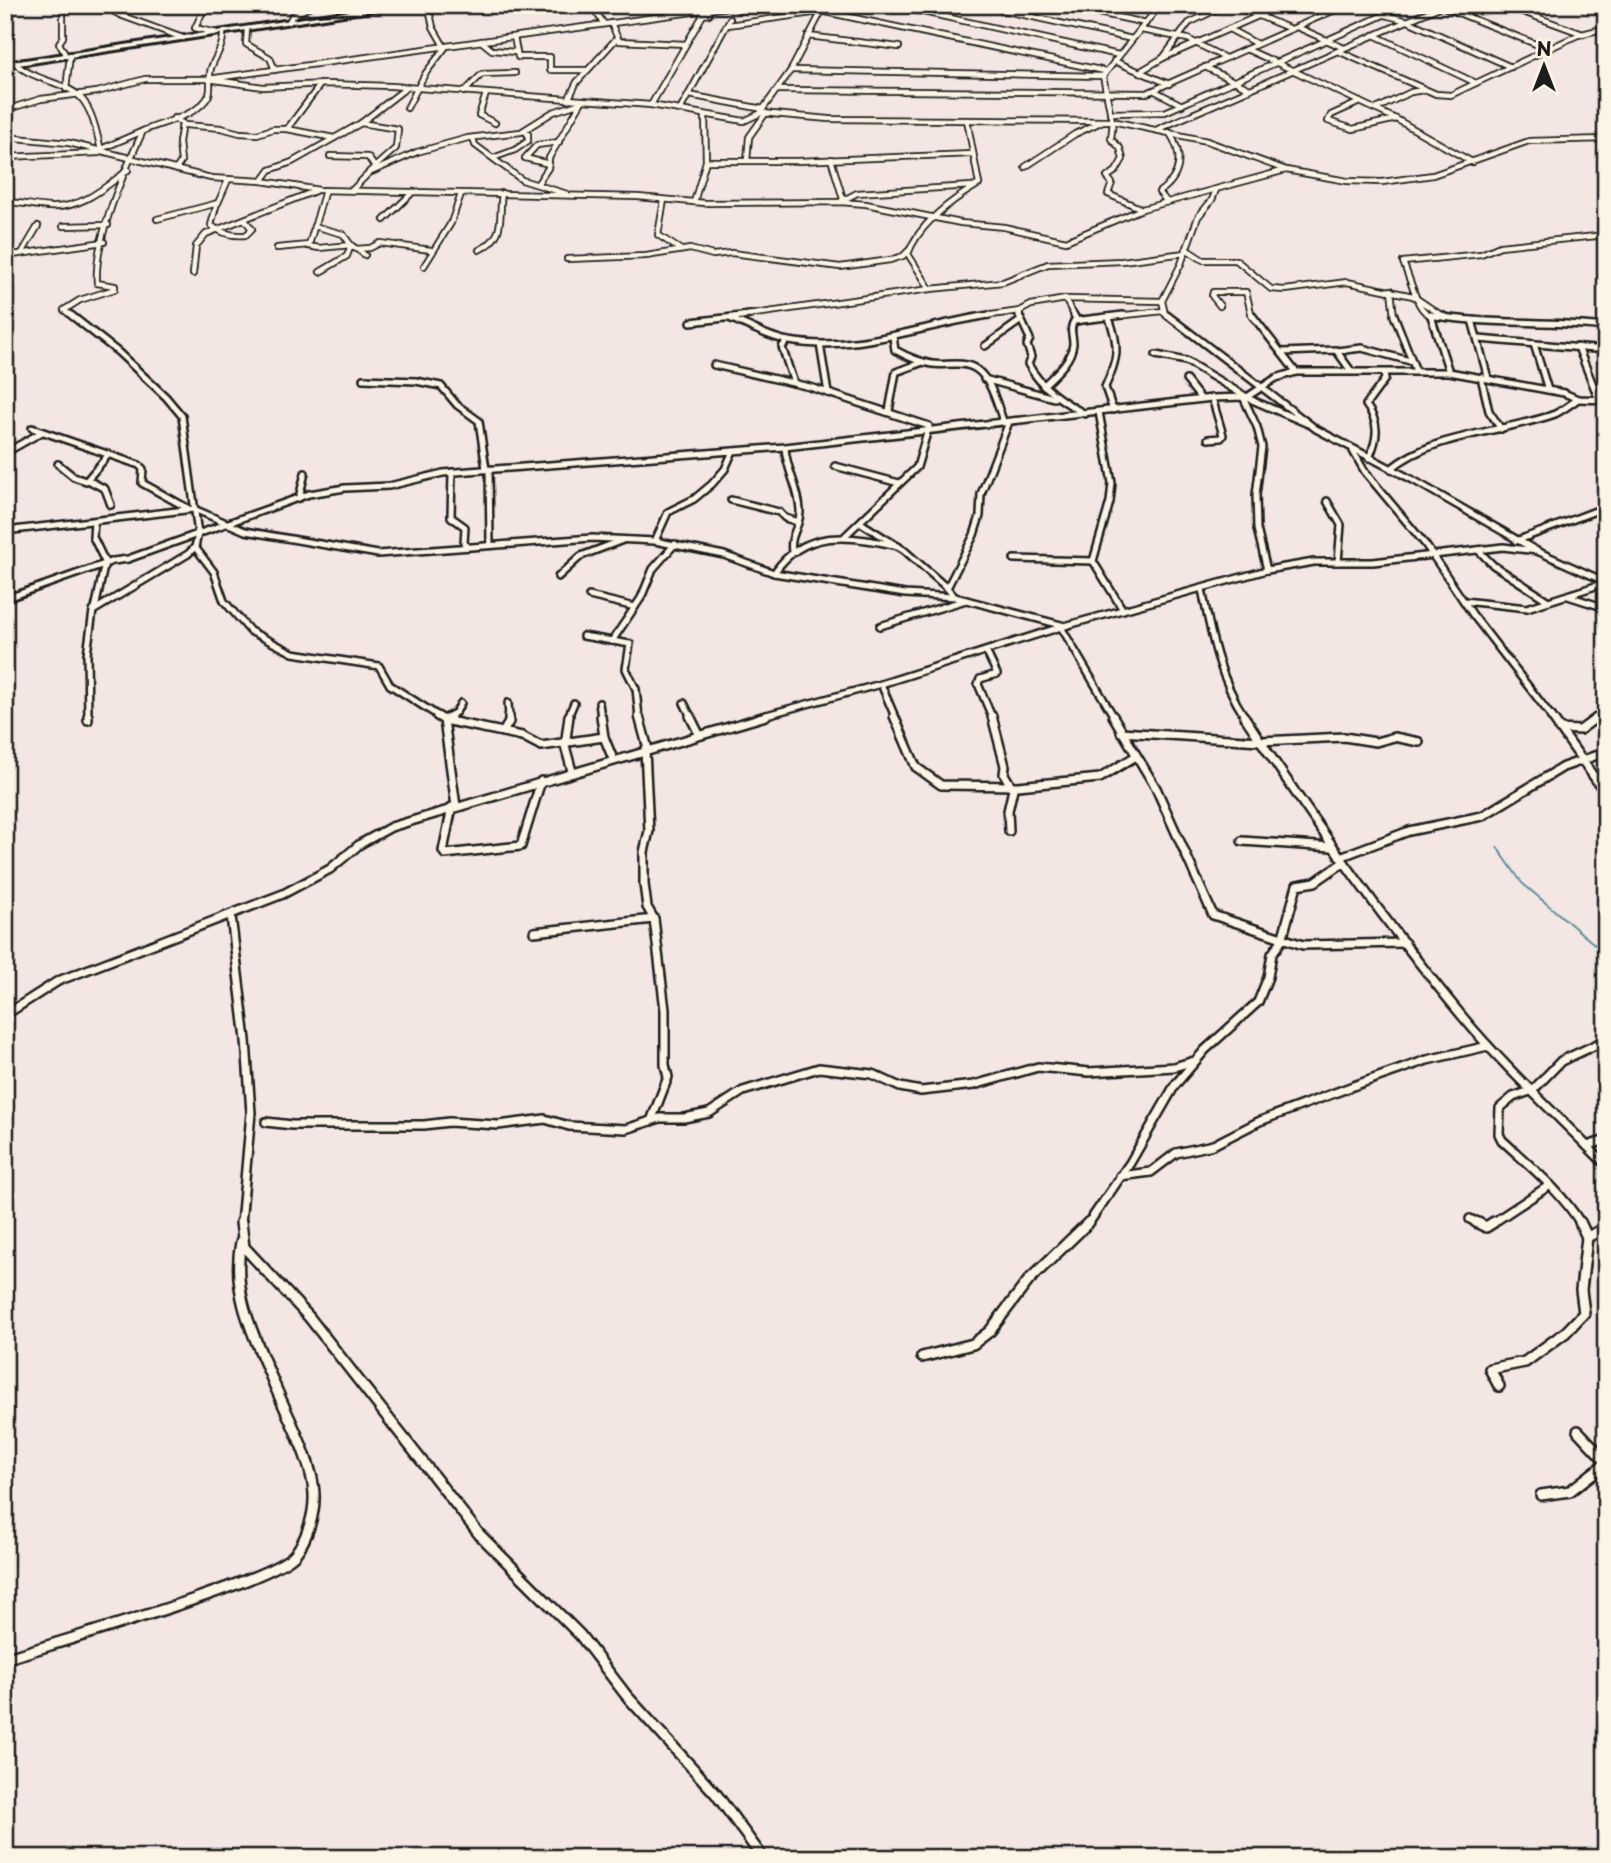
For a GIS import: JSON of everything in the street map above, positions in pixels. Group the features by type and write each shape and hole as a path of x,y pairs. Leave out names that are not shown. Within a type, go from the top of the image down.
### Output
{"main road":[{"path":"5,65 405,5"}],"street":[{"path":"102,5 120,15 183,38"},
{"path":"101,150 174,118 206,100 210,92 208,79 224,40 220,32 195,28 206,5"},
{"path":"289,22 292,16 313,5"},
{"path":"337,5 359,12"},
{"path":"428,5 433,27 444,47"},
{"path":"702,13 743,5"},
{"path":"7,109 41,99 129,85 145,79 208,79 611,23 772,5"},
{"path":"747,161 749,137 792,68 825,5"},
{"path":"891,5 1119,55"},
{"path":"978,5 1132,39"},
{"path":"1060,5 1146,23"},
{"path":"1145,5 1159,7"},
{"path":"1163,58 1189,23 1214,8 1226,5"},
{"path":"1232,5 1291,30"},
{"path":"1141,71 1163,58 1283,5"},
{"path":"1326,5 1336,10"},
{"path":"778,90 1140,94 1155,91 1346,5"},
{"path":"1110,113 1161,113 1406,5"},
{"path":"1504,5 1575,34 1606,28"},
{"path":"595,6 604,24"},
{"path":"1157,129 1443,6 1548,49"},
{"path":"1142,209 1108,193 1112,183 1107,177 1116,171 1123,159 1120,148 1111,139 1112,121 1104,74 1159,7"},
{"path":"63,12 63,37 59,43 68,55 66,89"},
{"path":"680,110 729,22 821,12 1104,74"},
{"path":"651,105 702,13"},
{"path":"1385,15 1408,21 1511,67"},
{"path":"611,23 616,39"},
{"path":"1363,24 1374,35 1476,83"},
{"path":"1297,27 1427,90 1448,95 1575,34"},
{"path":"247,29 248,46 270,58 275,70"},
{"path":"1229,29 1257,44"},
{"path":"1141,30 1178,37 1225,58"},
{"path":"808,36 899,47"},
{"path":"514,37 518,57 551,58 550,70 586,70"},
{"path":"616,39 686,44"},
{"path":"568,100 586,70 616,39"},
{"path":"481,41 485,47 498,54 516,52"},
{"path":"1533,45 1541,52"},
{"path":"407,108 444,47"},
{"path":"1246,49 1376,109 1472,162"},
{"path":"1114,61 1169,84"},
{"path":"15,63 20,70 35,78 78,94 84,101 101,150"},
{"path":"1205,67 1250,89"},
{"path":"792,68 1104,74"},
{"path":"464,92 482,74 515,72"},
{"path":"208,79 263,87 320,85 418,88 651,105 744,121 763,112"},
{"path":"1411,92 1414,84"},
{"path":"287,129 320,85"},
{"path":"262,181 267,171 292,162 361,123 407,88"},
{"path":"1376,109 1411,92 1427,90"},
{"path":"1155,91 1196,112"},
{"path":"486,94 479,115 495,123"},
{"path":"689,96 763,112 815,118 1112,121 1157,129 1218,145 1286,170 1339,181 1382,182 1433,175 1529,141 1606,139"},
{"path":"369,173 421,150 473,138 511,135 524,131 553,112 583,102"},
{"path":"538,183 558,142 583,102"},
{"path":"1360,102 1331,115 1328,121 1337,127 1350,129 1396,119"},
{"path":"694,202 706,161 705,115"},
{"path":"174,118 182,124 240,133 257,134 273,129 287,129 334,138"},
{"path":"967,120 979,184"},
{"path":"1025,167 1075,134 1103,120"},
{"path":"352,190 374,166 396,148 398,129 361,123"},
{"path":"176,169 181,162 179,142 182,124"},
{"path":"95,609 179,560 195,547 198,534 192,509 182,416 166,397 118,352 76,317 65,312 69,305 116,289 115,286 95,281 108,225 143,131"},
{"path":"493,158 515,150 528,141 528,134 524,131"},
{"path":"1167,202 1159,192 1168,187 1180,167 1180,150 1168,132"},
{"path":"5,136 57,141 228,180 262,181 322,190 644,197 694,202 841,201 961,223 1004,227 1066,241 1142,209 1286,170"},
{"path":"473,138 475,145 522,180 538,183 574,197"},
{"path":"549,164 524,158 537,145 558,142"},
{"path":"5,157 110,152"},
{"path":"706,161 972,154"},
{"path":"330,156 368,157 374,166"},
{"path":"831,159 841,201"},
{"path":"5,202 27,202 50,207 87,201 128,170"},
{"path":"228,180 217,203 211,225 233,235 246,235 252,229 245,220"},
{"path":"841,201 852,194 868,192 952,189 979,184"},
{"path":"567,259 646,256 697,250 713,255 732,253 840,267 890,260 903,256 914,239 937,217 979,184"},
{"path":"193,274 197,244 206,234 295,197 322,190"},
{"path":"308,246 322,190"},
{"path":"1216,190 1212,200 1198,217 1186,251 1161,301 1163,311 1308,424"},
{"path":"384,220 413,192"},
{"path":"479,250 493,244 499,237 498,205 502,193"},
{"path":"424,266 431,250 456,216 461,194"},
{"path":"664,200 658,235 681,250"},
{"path":"157,219 217,203"},
{"path":"63,226 108,225"},
{"path":"22,253 38,226"},
{"path":"314,226 342,234 365,255"},
{"path":"1606,235 1500,246 1481,254 1403,262 1422,310 1431,316 1522,324 1589,324 1606,327"},
{"path":"5,256 104,242"},
{"path":"278,248 370,248 380,243 431,250"},
{"path":"320,272 346,256 354,247"},
{"path":"908,251 930,289"},
{"path":"691,322 826,306 930,289 1003,282 1044,264 1122,261 1186,251 1203,260 1236,260 1275,289 1347,282 1391,290 1417,299 1444,317"},
{"path":"1391,290 1391,305 1416,371"},
{"path":"1220,306 1212,295 1213,292 1246,292 1253,320 1296,372"},
{"path":"729,318 787,341 820,344 893,337 945,322 1020,311 1026,307 1065,299 1161,301"},
{"path":"1065,299 1077,321"},
{"path":"1020,311 1020,321 1030,339 1027,345 1031,355 1029,367 1055,398"},
{"path":"1043,386 1071,355 1075,341 1071,326 1077,321 1163,311"},
{"path":"1431,316 1440,351 1449,372"},
{"path":"1109,318 1118,340 1115,366 1105,387 1113,410"},
{"path":"1472,320 1479,339 1489,411 1502,429"},
{"path":"985,346 1020,321"},
{"path":"893,337 895,350 923,362 972,367 983,379 1007,423 981,494 980,516 974,535 947,588"},
{"path":"1479,339 1606,349"},
{"path":"787,341 782,347 794,383"},
{"path":"820,344 828,393"},
{"path":"1534,344 1549,390"},
{"path":"5,599 299,498 345,488 388,486 452,472 785,447 1245,396 1276,377 1296,372 1449,372 1549,390 1578,399 1602,400 1578,347"},
{"path":"1282,352 1362,348 1410,361"},
{"path":"1337,351 1351,371"},
{"path":"1156,355 1186,361 1245,396 1308,424 1537,551 1606,582"},
{"path":"889,411 896,372 923,362"},
{"path":"714,365 794,383 889,411 929,426 917,467 844,537"},
{"path":"1369,458 1378,431 1376,415 1366,405 1385,379 1384,373"},
{"path":"363,379 416,380 441,386 457,405 479,421 487,469 490,544"},
{"path":"983,379 1055,398 1085,414"},
{"path":"1186,380 1201,399"},
{"path":"1245,396 1259,431 1262,447 1256,495 1257,530 1267,570"},
{"path":"1208,439 1223,437 1212,398"},
{"path":"1391,469 1400,461 1448,441 1557,413 1578,399"},
{"path":"1098,412 1113,480 1109,510 1098,536 1093,561 1123,610"},
{"path":"32,428 141,466 142,483 192,509 245,531 377,554 592,538 655,541 724,555 774,573 905,594 955,597 1063,627 1121,732 1156,788 1210,912 1216,918 1303,945 1405,943"},
{"path":"5,453 42,432"},
{"path":"785,447 787,470 798,490 801,514 790,540 792,552"},
{"path":"1353,450 1371,481 1433,554 1464,601 1524,678 1606,794"},
{"path":"655,541 668,512 694,499 712,484 725,469 733,451"},
{"path":"88,480 109,454"},
{"path":"58,464 74,477 88,480 105,489 111,505"},
{"path":"835,466 899,484"},
{"path":"452,472 451,517 465,527 464,543 467,547"},
{"path":"299,498 305,473"},
{"path":"731,500 779,512 785,518 797,522"},
{"path":"1328,501 1340,516 1343,526 1338,562"},
{"path":"1503,547 1606,507"},
{"path":"5,531 192,509"},
{"path":"88,720 87,654 104,565 104,559 93,537 94,520"},
{"path":"861,523 898,546 955,597"},
{"path":"774,573 782,558 818,540 844,537 898,546"},
{"path":"558,577 581,556 626,539"},
{"path":"612,641 635,607 653,569 675,544"},
{"path":"195,547 214,572 224,601 250,631 293,653 379,666 390,685 443,720 522,736 541,746 604,737"},
{"path":"5,1015 58,981 283,894 330,869 360,844 391,827 454,806 881,684 1063,627 1267,570 1314,562 1373,562 1503,547 1537,551"},
{"path":"1478,550 1493,567 1547,600"},
{"path":"1014,559 1093,561"},
{"path":"1464,601 1522,608 1606,582"},
{"path":"1202,589 1214,652 1231,696 1332,847 1488,1046 1606,1165"},
{"path":"589,596 635,607"},
{"path":"1567,596 1606,608"},
{"path":"880,626 968,600"},
{"path":"583,636 626,643 631,647 626,669 636,689 647,749 649,831 643,852 644,884 647,907 654,919 665,1010 665,1065 668,1077 651,1121"},
{"path":"986,651 997,674 980,679 978,684 991,713 1005,766 1004,774 1013,790 1007,811 1009,831"},
{"path":"881,684 920,772 941,785 1010,786 1100,778 1108,775 1122,761 1136,756"},
{"path":"443,720 456,712 461,703"},
{"path":"503,732 509,722 508,703"},
{"path":"572,771 567,761 565,743 573,703"},
{"path":"598,703 604,737 613,759"},
{"path":"684,703 699,734"},
{"path":"1559,729 1580,730 1606,710"},
{"path":"443,720 454,806 443,851 445,854 521,846 541,781"},
{"path":"1121,732 1260,741 1344,737 1376,742 1394,737 1419,743"},
{"path":"922,1357 973,1344 990,1331 1029,1280 1086,1226 1142,1143 1171,1091 1194,1061 1258,1002 1268,977 1272,954 1282,940 1297,885 1315,882 1342,860 1409,831 1482,816 1538,781 1606,752"},
{"path":"1242,841 1332,847"},
{"path":"5,1659 252,1579 294,1556 311,1522 314,1493 305,1459 242,1307 237,1263 242,1238 251,1115 248,1062 231,916"},
{"path":"534,932 654,919"},
{"path":"1499,1386 1490,1369 1511,1367 1525,1362 1566,1332 1584,1313 1581,1279 1587,1237 1572,1209 1499,1135 1500,1108 1513,1097 1533,1090 1561,1061 1606,1040"},
{"path":"1119,1176 1152,1172 1177,1153 1213,1145 1260,1121 1353,1086 1427,1060 1488,1046"},
{"path":"266,1122 292,1125 424,1125 449,1122 498,1125 545,1119 569,1126 610,1126 626,1129 666,1117 684,1118 709,1113 743,1091 819,1068 872,1074 900,1087 921,1091 974,1084 1038,1067 1089,1072 1174,1067 1194,1061"},
{"path":"1587,1146 1606,1140"},
{"path":"1470,1219 1486,1227 1550,1185"},
{"path":"1587,1237 1606,1228"},
{"path":"242,1238 249,1253 309,1317 479,1534 580,1635 626,1695 716,1794 763,1858"},
{"path":"1541,1495 1570,1491 1606,1462 1578,1431"}],"waterway":[{"path":"1497,847 1522,883 1606,954"}]}
